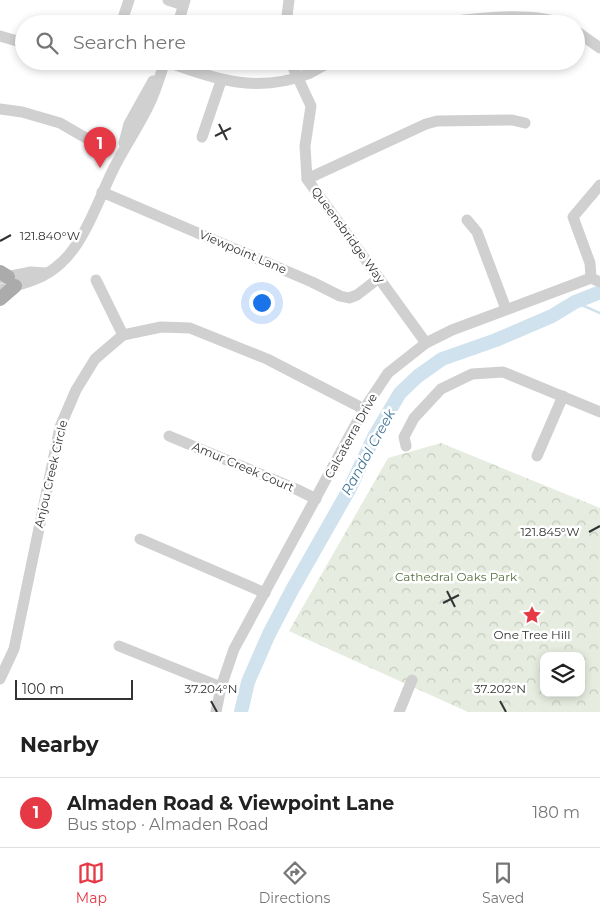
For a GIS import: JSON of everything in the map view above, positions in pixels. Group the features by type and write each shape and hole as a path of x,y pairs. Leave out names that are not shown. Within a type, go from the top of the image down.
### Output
{"main road":[{"path":"0,299 6,278"}],"street":[{"path":"124,15 128,0"},
{"path":"168,0 184,3"},
{"path":"287,15 289,0"},
{"path":"0,36 15,40"},
{"path":"585,37 600,48"},
{"path":"0,290 6,278 31,272 46,273 70,254 79,240 120,156 150,103 162,70"},
{"path":"190,70 221,81 265,84 308,74 315,70"},
{"name":"Queensbridge Way","path":"294,70 311,106 305,146 307,179 426,343"},
{"path":"202,137 221,81"},
{"path":"0,109 22,112 60,123 98,145"},
{"path":"307,179 426,124 437,121 512,120 525,123"},
{"path":"596,280 573,217 600,185"},
{"name":"Viewpoint Lane","path":"102,192 312,282 340,296 349,298 357,295 379,278"},
{"path":"468,220 477,232 506,310"},
{"path":"96,280 124,335"},
{"name":"Calcaterra Drive","path":"216,712 221,688 234,649 364,409 388,373 426,343 452,330 596,280"},
{"name":"Anjou Creek Circle","path":"0,679 14,649 60,427 76,390 95,359 124,335 161,327 190,328 267,359 364,409"},
{"path":"406,446 404,437 414,418 441,389 472,374 503,372 600,412"},
{"path":"537,456 563,396"},
{"name":"Amur Creek Court","path":"169,436 296,489 316,500"},
{"path":"140,539 265,593"},
{"path":"119,646 221,688"},
{"path":"400,712 412,680"}],"green space":[{"name":"Cathedral Oaks Park","path":"441,443 600,508 600,712 468,712 289,631 388,458"}],"waterway":[{"name":"Randol Creek","path":"241,712 248,682 269,634 350,488 375,435 400,393 418,376 442,359 496,340 552,316 575,302 598,293"},
{"path":"575,302 600,313"}],"place":[{"name":"Almaden Road & Viewpoint Lane","path":"100,168"},
{"name":"One Tree Hill","path":"532,615"}]}
